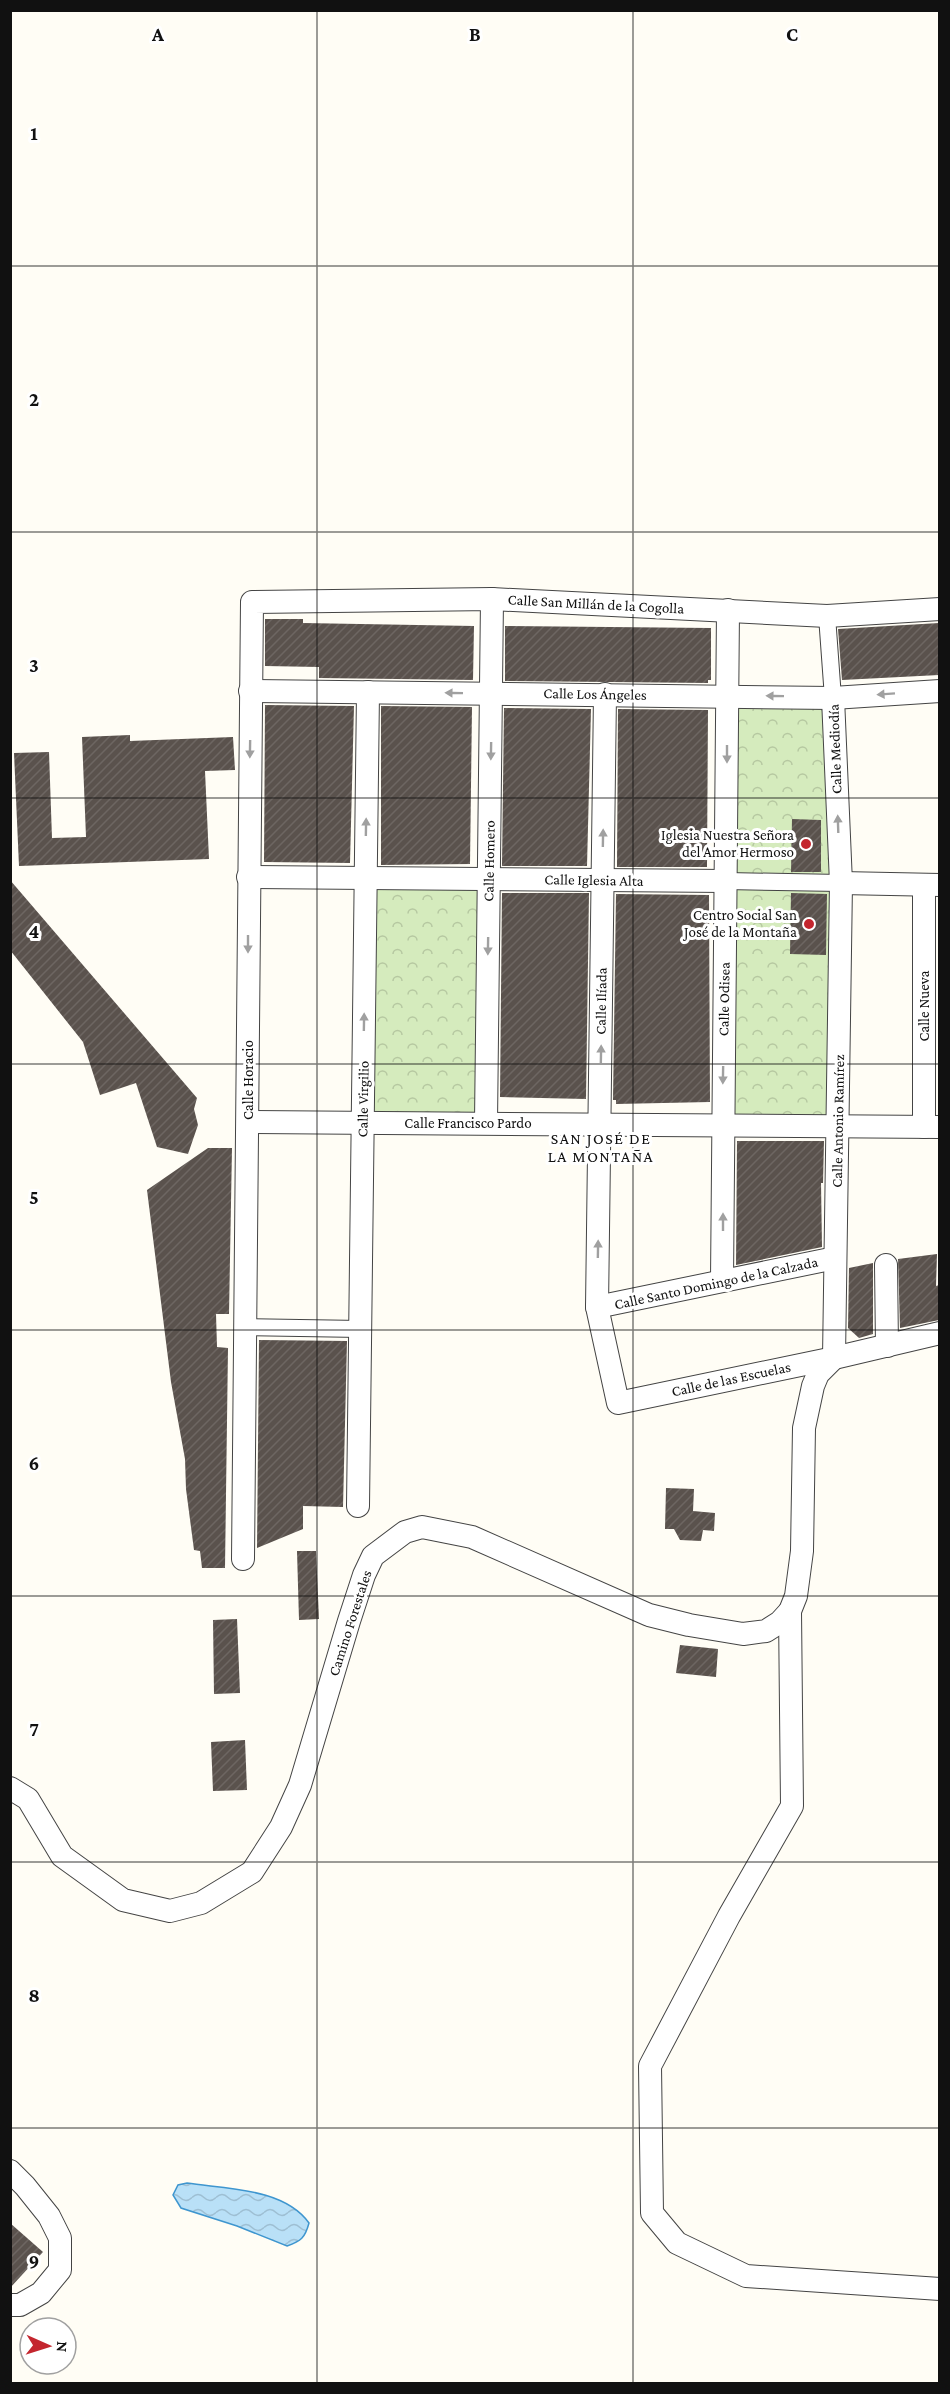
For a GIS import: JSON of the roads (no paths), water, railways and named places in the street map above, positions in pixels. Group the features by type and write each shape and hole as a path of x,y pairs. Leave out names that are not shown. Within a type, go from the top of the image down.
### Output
{"street":[{"name":"Calle San Millán de la Cogolla","path":"252,602 492,599 828,616 939,609"},
{"name":"Calle Homero","path":"486,1123 492,599"},
{"name":"Calle Horacio","path":"243,1559 252,602"},
{"name":"Calle Odisea","path":"722,1280 728,610"},
{"name":"Calle Mediodía","path":"828,616 841,883"},
{"name":"Calle Los Ángeles","path":"250,691 833,698 939,691"},
{"name":"Calle Virgilio","path":"358,1506 368,692"},
{"name":"Calle Ilíada","path":"597,1307 605,694"},
{"name":"Calle Iglesia Alta","path":"248,877 932,885"},
{"name":"Calle Antonio Ramírez","path":"834,1359 841,883"},
{"name":"Calle Nueva","path":"932,885 932,1127"},
{"name":"Calle Francisco Pardo","path":"248,1122 932,1127"},
{"name":"Calle Santo Domingo de la Calzada","path":"597,1307 836,1258"},
{"path":"886,1265 887,1346"},
{"name":"Calle de las Escuelas","path":"597,1307 618,1402 834,1359 939,1333"},
{"path":"245,1327 361,1329"},
{"path":"834,1359 818,1374 808,1399 802,1449 800,1576 790,1611 792,1806 729,1916 650,2066 652,2213 677,2243 746,2276 939,2289"},
{"name":"Camino Forestales","path":"10,1788 28,1800 62,1856 123,1900 170,1911 201,1903 252,1872 282,1827 300,1785 349,1621 373,1556 405,1532 422,1527 471,1537 649,1615 689,1625 743,1634 754,1633 766,1630 780,1622 790,1611"},
{"path":"10,2171 49,2216 60,2238 60,2270 40,2294 20,2305 10,2305"}],"water":[{"path":"187,2183 253,2192 285,2203 298,2211 309,2223 304,2236 287,2246 237,2226 181,2208 173,2195 178,2185"}],"place":[{"name":"Iglesia Nuestra Señora del Amor Hermoso","path":"806,844"},
{"name":"Centro Social San José de la Montaña","path":"809,924"}],"district":[{"name":"SAN JOSÉ DE LA MONTAÑA","path":"601,1147"}]}
